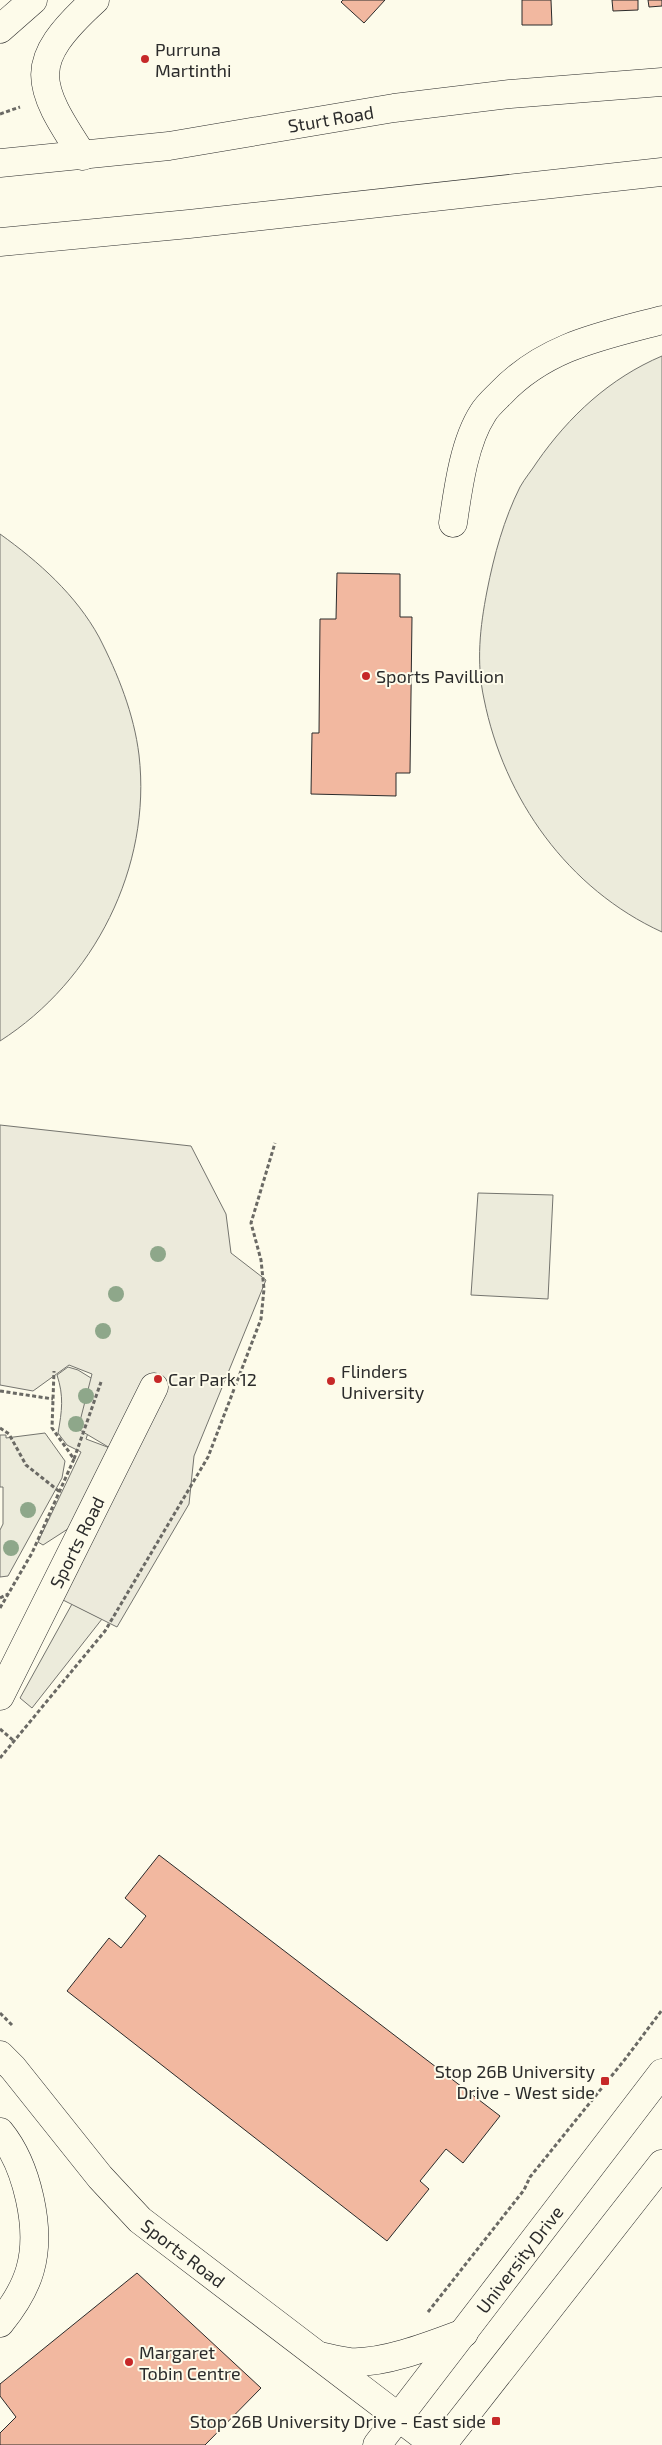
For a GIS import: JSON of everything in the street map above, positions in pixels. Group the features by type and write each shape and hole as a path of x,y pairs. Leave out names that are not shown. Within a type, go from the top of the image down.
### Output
{"main road":[{"path":"0,29 33,0"},
{"path":"83,156 54,108 46,88 45,73 47,58 54,43 66,28 95,0"},
{"name":"Sturt Road","path":"0,163 169,146 404,107 510,94 662,82"},
{"path":"0,242 189,224 662,172"},
{"path":"453,523 464,460 483,412 512,382 543,359 580,342 662,320"},
{"name":"Sports Road","path":"0,1696 154,1388"},
{"name":"Sports Road","path":"0,2056 13,2068 100,2177 140,2220 435,2445"},
{"name":"University Drive","path":"377,2445 662,2073"},
{"path":"0,2132 27,2184 35,2232 34,2250 26,2283 14,2306 0,2323"},
{"path":"442,2445 662,2164"},
{"path":"318,2356 351,2362 385,2357 420,2350 464,2333"}],"path":[{"path":"0,114 18,107"},
{"path":"0,1758 105,1631 208,1457 261,1319 264,1289 261,1260 251,1223 275,1143"},
{"path":"54,1371 52,1428 74,1459"},
{"path":"0,1608 32,1553 60,1492 74,1459 101,1382"},
{"path":"0,1392 53,1400"},
{"path":"0,1428 9,1434 26,1466 60,1492"},
{"path":"0,1598 8,1594"},
{"path":"0,1729 14,1741"},
{"path":"427,2314 524,2190 530,2177 626,2058 662,2010"},
{"path":"0,2014 13,2026"}],"shaded area":[{"path":"662,356 662,932 628,914 597,892 570,866 545,837 524,805 507,772 494,736 484,699 480,672 480,645 487,591 500,537 514,499 522,484 549,445 592,400 625,375"},
{"path":"0,534 56,580 79,607 99,637 119,680 133,724 139,755 141,797 136,838 126,879 110,918 89,954 63,987 33,1016 0,1041"},
{"name":"Car Park 12","path":"0,1125 191,1146 226,1214 231,1253 266,1280 194,1456 189,1504 117,1627 59,1598 110,1448 78,1429 92,1374 69,1365 33,1391 0,1385"},
{"path":"478,1193 553,1195 548,1299 471,1295"},
{"path":"68,1367 78,1370 104,1386 86,1439 110,1448 74,1525 43,1545 38,1542 81,1452 67,1445 58,1433 62,1404 57,1375"},
{"path":"45,1433 65,1461 62,1478 8,1576 0,1577 0,1530 3,1524 3,1487 0,1487 0,1435 6,1435 6,1438"},
{"path":"72,1604 102,1619 32,1708 20,1698"}],"building":[{"path":"343,0 385,0 364,23 341,2"},
{"path":"522,0 551,0 552,25 522,25"},
{"path":"612,0 638,0 638,10 613,11"},
{"path":"648,0 662,0 662,6 649,7"},
{"name":"Sports Pavillion","path":"337,573 400,574 400,617 412,617 410,773 396,773 396,796 311,794 312,733 319,733 320,619 336,619"},
{"path":"159,1855 500,2116 463,2163 446,2149 420,2181 429,2189 387,2241 67,1991 109,1938 121,1948 146,1916 125,1898"},
{"name":"Margaret Tobin Centre","path":"137,2273 261,2388 205,2445 0,2445 0,2433 16,2417 0,2396 0,2384"}],"place":[{"name":"Purruna Martinthi","path":"145,59"},
{"name":"Sports Pavillion","path":"366,676"},
{"name":"Car Park 12","path":"158,1379"},
{"name":"Flinders University","path":"331,1381"},
{"name":"Stop 26B University Drive - West side","path":"605,2081"},
{"name":"Margaret Tobin Centre","path":"129,2362"},
{"name":"Stop 26B University Drive - East side","path":"496,2421"}]}
